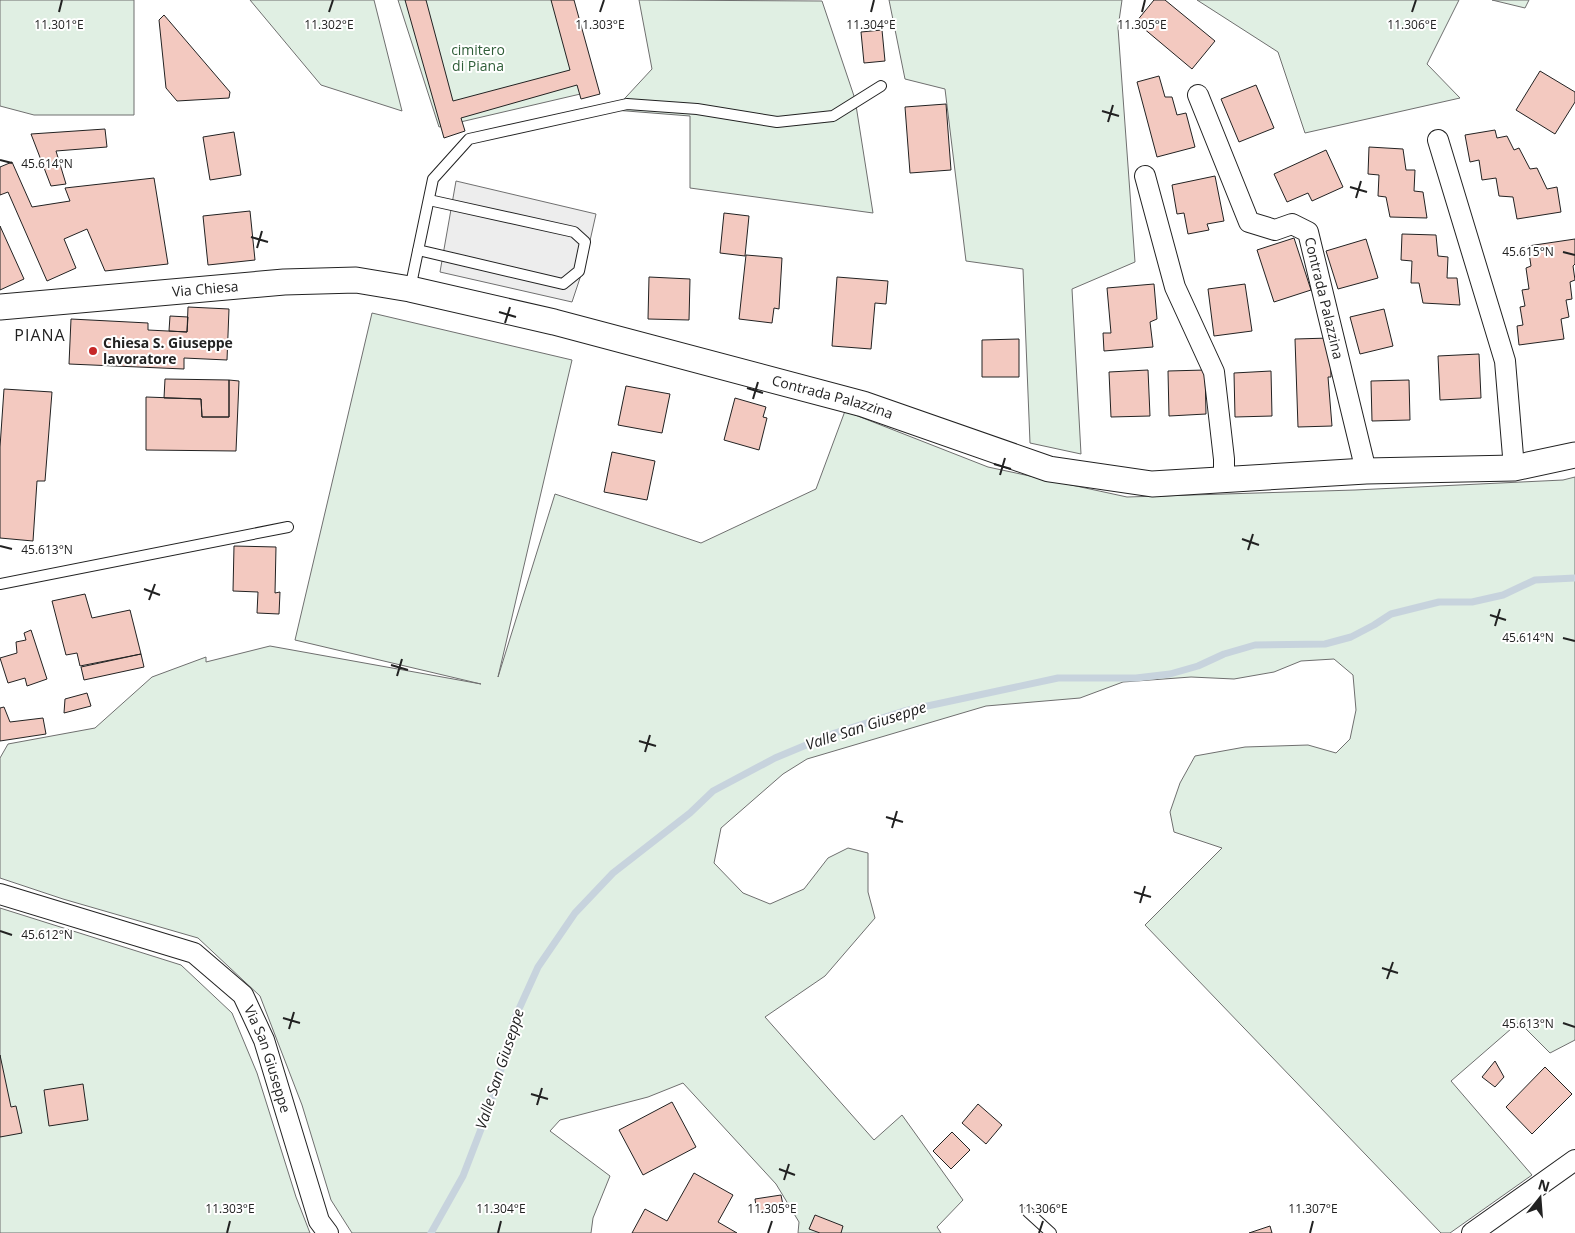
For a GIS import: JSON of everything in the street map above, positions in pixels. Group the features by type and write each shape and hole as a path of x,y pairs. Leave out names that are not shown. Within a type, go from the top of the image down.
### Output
{"street":[{"name":"Contrada Palazzina","path":"1198,95 1249,222 1275,230 1292,224 1308,232 1366,471"},
{"path":"1438,140 1505,362 1514,468"},
{"path":"1145,176 1176,287 1214,372 1224,459 1224,480"},
{"name":"Via Chiesa","path":"0,307 284,282 356,280 410,289"},
{"name":"Contrada Palazzina","path":"410,289 554,322 863,404 1049,469 1152,484 1366,471 1514,468 1575,455"},
{"name":"Via San Giuseppe","path":"0,894 194,953 243,995 264,1040 319,1221 328,1233"},
{"path":"1472,1233 1575,1160"}],"lane":[{"path":"410,289 433,179 469,139 628,104 697,109 777,122 834,116 881,86"},
{"path":"418,250 563,284 579,271 585,242 574,232 429,200"},
{"path":"0,584 288,527"},
{"path":"1028,1212 1050,1233"}],"green space":[{"path":"0,0 134,0 134,115 34,115 0,106"},
{"path":"250,0 374,0 402,111 321,85"},
{"name":"cimitero di Piana","path":"398,0 566,0 589,92 439,127"},
{"path":"639,0 822,1 855,99 873,213 690,188 690,116 614,110 652,69"},
{"path":"889,0 1122,0 1118,28 1135,262 1072,289 1081,454 1030,443 1023,269 966,261 945,89 905,79"},
{"path":"1197,0 1459,0 1427,64 1460,98 1305,133 1278,52"},
{"path":"1492,0 1529,0 1525,8"},
{"path":"372,313 572,360 498,677 555,494 701,543 816,489 845,411 988,467 1127,497 1355,490 1563,480 1575,477 1575,1040 1550,1053 1519,1022 1451,1081 1532,1175 1450,1233 1441,1233 1145,925 1222,848 1174,832 1170,812 1180,783 1195,756 1245,747 1308,745 1336,753 1350,739 1356,710 1353,675 1334,659 1301,661 1274,672 1234,679 1191,677 1123,682 1080,698 986,706 807,759 783,774 721,828 714,863 743,893 770,904 804,889 828,858 848,848 868,853 868,892 875,918 825,976 765,1017 874,1140 902,1115 963,1200 937,1227 941,1233 798,1233 799,1222 776,1184 683,1083 648,1097 560,1120 550,1131 610,1176 593,1218 591,1233 352,1233 331,1200 302,1105 260,996 198,938 63,899 0,878 0,758 8,744 95,728 152,677 206,657 206,662 270,646 481,684 295,640"},
{"path":"0,908 181,965 232,1013 257,1073 296,1197 310,1233 0,1233"}],"shaded area":[{"path":"456,181 596,214 585,263 572,302 440,272"}],"building":[{"path":"405,0 426,0 453,101 570,70 551,0 574,0 600,94 581,99 577,85 461,118 465,131 444,138"},
{"path":"1154,0 1165,0 1215,41 1192,69 1136,22"},
{"path":"164,15 230,92 229,98 177,101 166,88 159,20"},
{"path":"882,30 885,61 864,63 861,32"},
{"path":"1540,71 1575,92 1575,102 1555,134 1516,110"},
{"path":"1159,76 1165,97 1172,97 1177,115 1186,113 1195,147 1157,157 1137,82"},
{"path":"1256,85 1274,128 1239,142 1221,99"},
{"path":"946,104 951,170 910,173 905,107"},
{"path":"105,129 107,147 56,151 66,184 51,186 31,134"},
{"path":"1495,130 1497,138 1507,136 1514,150 1519,148 1530,169 1537,168 1547,189 1557,187 1561,212 1517,219 1513,197 1499,196 1496,178 1482,180 1479,160 1470,162 1465,135"},
{"path":"234,132 241,175 210,180 203,137"},
{"path":"1369,147 1403,149 1406,170 1415,170 1414,191 1423,192 1427,218 1390,217 1386,197 1378,196 1379,175 1368,174"},
{"path":"1326,150 1343,187 1312,201 1308,193 1287,202 1274,174"},
{"path":"12,162 32,207 70,201 65,188 154,178 168,264 105,271 87,229 64,239 76,268 47,281 8,192 0,195 0,167"},
{"path":"1215,176 1224,221 1207,224 1209,230 1188,234 1184,213 1177,214 1172,185"},
{"path":"250,211 255,260 208,265 203,216"},
{"path":"724,213 749,216 745,256 720,253"},
{"path":"0,226 24,279 0,290"},
{"path":"1402,234 1436,235 1438,256 1448,257 1447,278 1457,278 1460,305 1423,303 1419,283 1411,283 1412,261 1401,260"},
{"path":"1294,238 1311,290 1274,302 1257,250"},
{"path":"1366,239 1378,278 1338,289 1326,251"},
{"path":"1575,239 1575,264 1573,266 1575,280 1570,282 1572,299 1566,300 1569,317 1561,319 1564,339 1519,345 1517,326 1523,325 1520,307 1525,306 1522,290 1529,289 1526,268 1531,266 1528,246"},
{"path":"746,255 782,258 779,309 774,308 772,323 739,319"},
{"path":"649,277 690,279 689,320 648,319"},
{"path":"837,277 888,281 886,304 875,303 871,349 832,346"},
{"path":"1154,284 1157,319 1150,322 1153,347 1104,351 1103,333 1111,333 1107,288"},
{"path":"1245,284 1252,331 1214,336 1208,289"},
{"path":"188,307 229,309 227,360 184,358 184,369 69,364 71,319 148,323 148,330 187,332"},
{"path":"1384,309 1393,346 1360,354 1350,317"},
{"path":"170,316 188,317 187,332 169,331"},
{"path":"1330,338 1331,377 1328,377 1332,426 1298,427 1295,339"},
{"path":"1019,339 1019,377 982,377 982,340"},
{"path":"1479,354 1481,398 1440,400 1438,356"},
{"path":"1148,370 1150,416 1111,417 1109,372"},
{"path":"1205,370 1206,414 1169,416 1168,371"},
{"path":"1271,371 1272,416 1235,417 1234,373"},
{"path":"165,379 229,380 229,417 202,417 201,399 164,398"},
{"path":"229,380 239,381 236,451 146,450 146,397 201,399 202,417 229,417"},
{"path":"1409,380 1410,420 1372,421 1371,381"},
{"path":"626,386 670,394 662,433 618,425"},
{"path":"4,389 52,392 45,481 37,481 33,541 0,538 0,447"},
{"path":"735,398 766,407 763,417 767,418 759,450 724,440"},
{"path":"612,452 655,461 647,500 604,492"},
{"path":"234,546 276,547 275,593 280,592 279,614 257,613 258,592 233,591"},
{"path":"85,594 92,618 130,610 141,654 80,666 77,653 66,655 52,601"},
{"path":"31,630 47,679 27,686 25,678 8,683 0,658 17,653 16,642 26,640 24,633"},
{"path":"141,654 144,667 84,680 81,667"},
{"path":"87,693 91,706 64,713 65,699"},
{"path":"4,707 10,722 43,718 46,734 0,741 0,708"},
{"path":"0,1055 11,1107 16,1106 22,1133 0,1137"},
{"path":"1495,1061 1504,1077 1495,1087 1482,1077"},
{"path":"1545,1067 1572,1094 1532,1134 1506,1107"},
{"path":"83,1084 88,1120 49,1126 44,1090"},
{"path":"672,1102 696,1147 643,1175 619,1130"},
{"path":"978,1104 1002,1125 986,1144 962,1123"},
{"path":"952,1132 970,1150 951,1169 933,1151"},
{"path":"694,1173 733,1195 718,1222 737,1233 632,1233 645,1209 667,1221"},
{"path":"781,1195 784,1210 757,1213 755,1199"},
{"path":"815,1215 843,1226 841,1233 820,1233 809,1229"},
{"path":"1270,1226 1272,1233 1249,1233"}],"waterway":[{"name":"Valle San Giuseppe","path":"431,1233 463,1176 488,1111 514,1020 538,967 575,913 613,873 690,813 713,791 775,758 835,733 904,711 1058,678 1136,678 1170,674 1255,645 1325,644 1351,637 1391,614 1439,602 1472,602 1503,595 1535,580 1575,578"}],"place":[{"name":"Chiesa S. Giuseppe lavoratore","path":"93,351"}],"district":[{"name":"PIANA","path":"40,335"}]}
